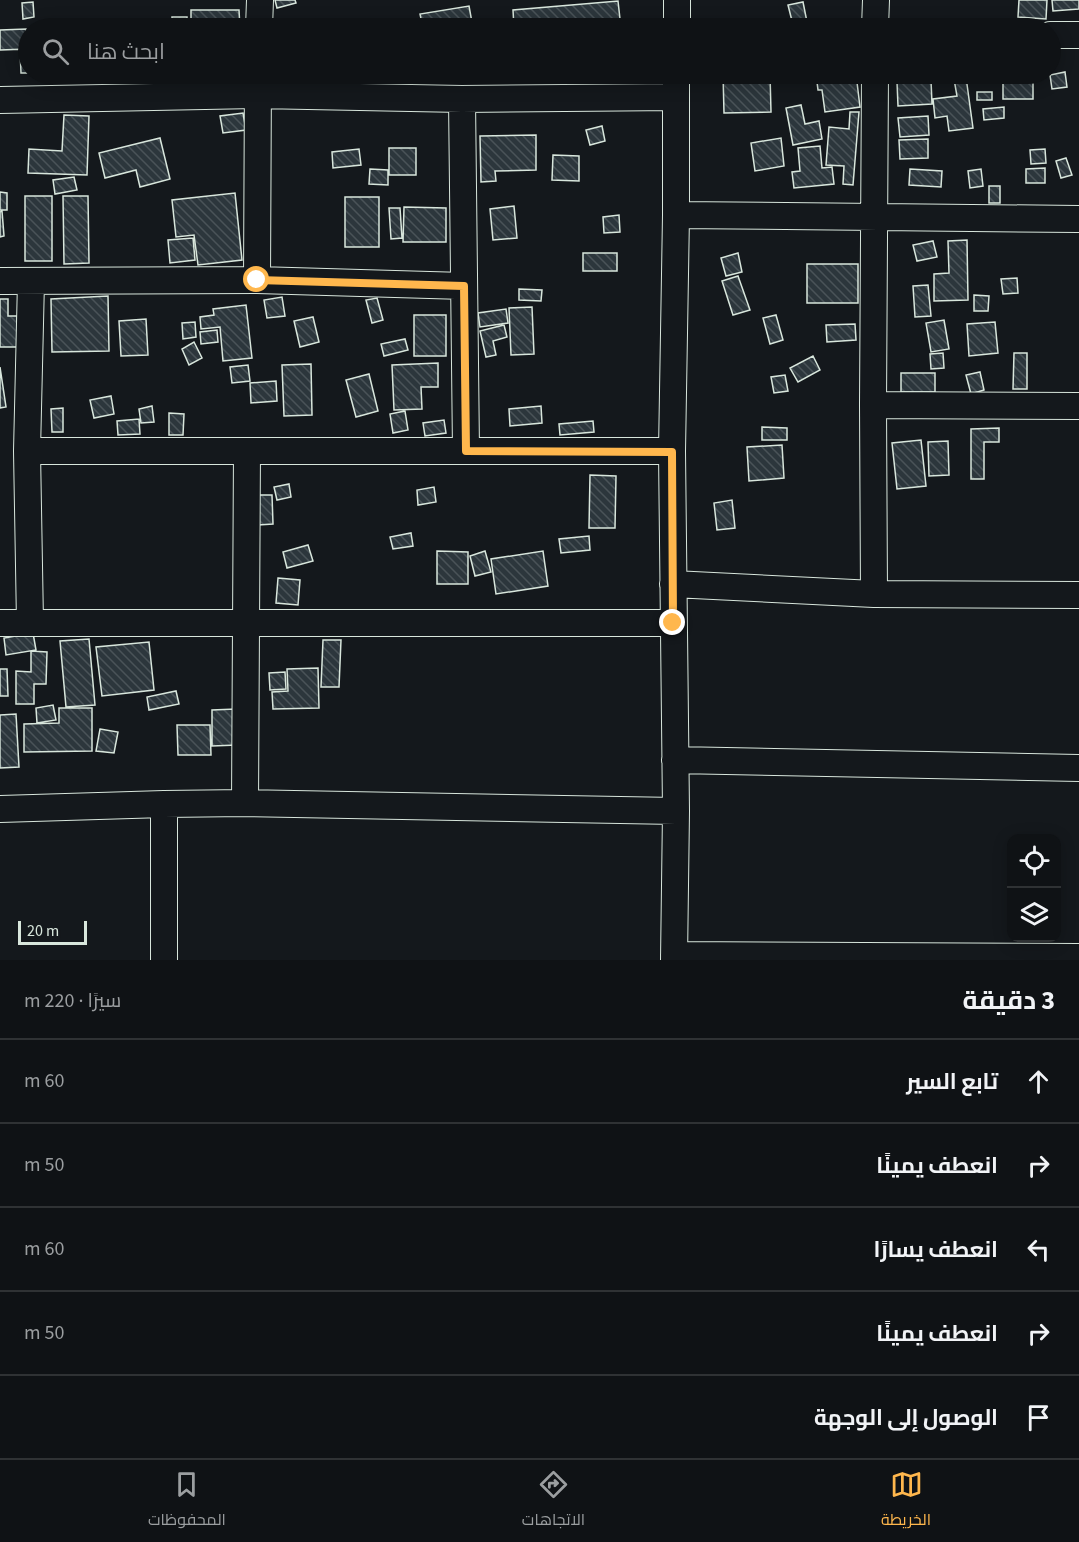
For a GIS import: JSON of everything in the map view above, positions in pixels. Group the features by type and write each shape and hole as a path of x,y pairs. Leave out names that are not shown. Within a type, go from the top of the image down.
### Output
{"street":[{"path":"259,18 260,0"},
{"path":"676,18 677,0"},
{"path":"875,18 876,0"},
{"path":"1061,35 1079,35"},
{"path":"257,84 257,280"},
{"path":"0,100 257,84 462,99 676,85 672,452 676,811 674,958 1079,957"},
{"path":"874,594 875,84"},
{"path":"462,99 466,451"},
{"path":"676,215 1079,219"},
{"path":"0,281 257,280 464,286"},
{"path":"30,623 27,451 31,281"},
{"path":"873,405 1079,406"},
{"path":"27,451 672,452"},
{"path":"245,803 247,451"},
{"path":"673,584 874,594 1079,595"},
{"path":"0,623 673,623"},
{"path":"675,760 1079,768"},
{"path":"0,809 245,803 676,811"},
{"path":"164,804 164,960"}],"building":[{"path":"275,0 295,0 296,3 277,8"},
{"path":"1019,0 1047,0 1046,18 1018,17"},
{"path":"1052,0 1079,0 1079,9 1053,11"},
{"path":"618,1 620,18 513,18 513,10"},
{"path":"33,2 34,17 23,18 22,3"},
{"path":"803,2 806,18 791,18 788,5"},
{"path":"469,6 471,18 421,18 420,14"},
{"path":"191,10 239,10 239,18 191,18"},
{"path":"18,29 18,49 0,50 0,30"},
{"path":"1065,72 1067,87 1052,89 1051,84 1061,84 1061,73"},
{"path":"723,84 770,84 771,112 724,113"},
{"path":"817,84 857,84 860,107 825,112 822,90 818,90"},
{"path":"897,84 931,84 932,104 898,106"},
{"path":"955,84 967,84 973,128 949,131 947,116 935,118 933,99 957,96"},
{"path":"1003,84 1033,84 1033,99 1003,99"},
{"path":"977,92 992,92 992,100 977,100"},
{"path":"801,105 805,124 819,121 822,139 793,145 786,108"},
{"path":"1004,107 1004,118 984,120 983,109"},
{"path":"850,112 859,112 853,185 843,184 844,166 826,165 829,127 849,129"},
{"path":"243,113 246,130 223,133 220,116"},
{"path":"64,115 89,116 87,175 28,173 29,149 62,151"},
{"path":"928,116 929,135 900,137 898,118"},
{"path":"602,126 605,141 590,145 586,130"},
{"path":"536,135 536,170 495,171 496,181 481,182 480,136"},
{"path":"160,138 170,179 140,187 136,170 105,178 99,153"},
{"path":"781,138 784,166 755,171 751,143"},
{"path":"928,139 928,158 900,159 899,140"},
{"path":"820,146 822,168 832,167 834,184 794,188 792,172 800,171 798,148"},
{"path":"389,148 416,148 416,175 389,175"},
{"path":"359,149 361,165 333,168 332,152"},
{"path":"1045,149 1046,163 1031,164 1030,150"},
{"path":"553,155 579,156 579,181 552,180"},
{"path":"1066,158 1072,175 1061,178 1056,161"},
{"path":"1045,168 1045,183 1026,183 1026,169"},
{"path":"370,169 388,170 388,185 369,184"},
{"path":"910,169 942,171 941,187 909,185"},
{"path":"981,169 983,186 970,188 968,171"},
{"path":"74,177 77,190 55,194 53,180"},
{"path":"989,186 1000,186 1000,203 989,203"},
{"path":"0,192 7,193 7,210 0,210"},
{"path":"235,193 242,260 198,265 194,235 176,237 172,200"},
{"path":"25,196 52,196 52,261 25,261"},
{"path":"63,196 88,196 89,263 64,264"},
{"path":"345,197 379,197 379,247 345,247"},
{"path":"514,206 517,238 493,240 490,209"},
{"path":"404,207 446,208 446,242 403,242"},
{"path":"389,208 400,208 402,238 391,239"},
{"path":"2,211 4,236 0,237 0,212"},
{"path":"619,215 620,232 604,233 603,217"},
{"path":"193,238 195,260 170,263 168,240"},
{"path":"967,240 968,300 934,301 934,274 949,273 948,241"},
{"path":"933,241 937,257 917,261 913,245"},
{"path":"583,253 617,253 617,271 583,271"},
{"path":"738,253 742,272 726,276 721,258"},
{"path":"807,264 858,264 858,303 807,303"},
{"path":"738,276 750,310 733,315 722,281"},
{"path":"1017,278 1018,293 1003,294 1001,279"},
{"path":"928,285 931,316 915,317 913,286"},
{"path":"519,289 542,290 541,301 519,300"},
{"path":"974,295 989,296 988,311 974,311"},
{"path":"108,296 109,351 52,352 51,299"},
{"path":"282,297 285,316 267,318 264,300"},
{"path":"377,298 383,320 372,323 366,300"},
{"path":"0,299 8,299 8,316 17,316 17,347 0,347"},
{"path":"246,305 252,358 223,361 220,327 201,329 200,317 214,315 213,309"},
{"path":"532,307 534,354 511,355 509,308"},
{"path":"506,309 508,323 480,327 478,313"},
{"path":"414,315 446,315 446,356 414,356"},
{"path":"776,315 783,340 770,344 763,318"},
{"path":"313,317 319,342 300,347 294,321"},
{"path":"146,319 148,355 121,356 119,321"},
{"path":"944,320 949,349 931,352 926,323"},
{"path":"195,322 196,337 183,339 182,323"},
{"path":"995,322 998,353 969,356 967,324"},
{"path":"855,324 856,340 827,342 826,325"},
{"path":"504,325 507,337 493,341 496,355 486,357 480,331"},
{"path":"217,330 218,342 201,344 200,332"},
{"path":"405,339 408,350 384,356 381,344"},
{"path":"194,342 202,358 189,365 182,349"},
{"path":"943,353 944,368 931,369 930,354"},
{"path":"1014,353 1027,353 1027,389 1013,389"},
{"path":"813,356 820,370 798,382 790,368"},
{"path":"438,363 438,387 421,387 422,409 394,410 392,365"},
{"path":"311,364 312,415 284,416 282,365"},
{"path":"248,365 250,381 232,383 230,367"},
{"path":"0,367 6,407 0,408"},
{"path":"980,372 984,390 971,394 966,375"},
{"path":"901,373 935,373 935,392 901,392"},
{"path":"369,374 378,411 356,417 346,380"},
{"path":"785,375 788,391 774,393 771,377"},
{"path":"276,381 277,401 251,403 250,383"},
{"path":"111,396 114,414 94,418 90,400"},
{"path":"152,406 154,422 141,423 139,409"},
{"path":"541,406 542,423 510,426 509,409"},
{"path":"63,408 63,432 52,432 51,409"},
{"path":"405,411 408,430 393,433 390,414"},
{"path":"169,413 184,414 183,435 169,435"},
{"path":"139,419 140,434 118,435 117,421"},
{"path":"444,420 446,433 425,436 423,423"},
{"path":"593,421 594,432 560,435 559,424"},
{"path":"762,427 787,428 787,440 762,440"},
{"path":"999,428 999,442 984,442 984,479 971,479 971,429"},
{"path":"921,440 926,486 897,489 892,443"},
{"path":"948,441 949,475 929,476 928,442"},
{"path":"782,445 784,478 749,481 747,447"},
{"path":"590,475 616,476 615,528 589,528"},
{"path":"289,484 291,497 277,500 274,487"},
{"path":"434,487 436,502 418,505 417,490"},
{"path":"257,495 272,495 273,524 258,525"},
{"path":"732,500 735,528 717,530 714,503"},
{"path":"411,533 413,546 393,549 390,537"},
{"path":"589,536 590,550 561,553 559,539"},
{"path":"308,545 313,561 287,568 283,552"},
{"path":"437,551 468,552 468,584 437,584"},
{"path":"485,551 491,572 475,576 470,556"},
{"path":"543,551 548,586 496,594 491,559"},
{"path":"278,578 300,580 298,605 276,603"},
{"path":"33,633 36,650 6,655 4,638"},
{"path":"89,639 95,705 66,707 60,641"},
{"path":"323,640 341,640 339,687 321,687"},
{"path":"149,642 154,690 102,696 96,647"},
{"path":"31,651 47,652 46,684 34,684 34,704 16,704 16,671 31,672"},
{"path":"318,668 319,708 273,709 272,692 288,691 287,669"},
{"path":"0,669 7,669 8,696 0,696"},
{"path":"285,672 286,689 270,690 269,673"},
{"path":"176,691 179,704 149,710 147,697"},
{"path":"53,705 56,720 37,723 36,708"},
{"path":"59,708 92,708 92,751 24,752 24,724 59,723"},
{"path":"236,709 237,745 212,746 212,710"},
{"path":"16,714 19,767 0,768 0,715"},
{"path":"177,725 210,725 211,755 178,755"},
{"path":"100,729 118,732 114,753 96,751"}],"route":[{"path":"257,280 464,286 466,451 672,452 673,623"}]}
